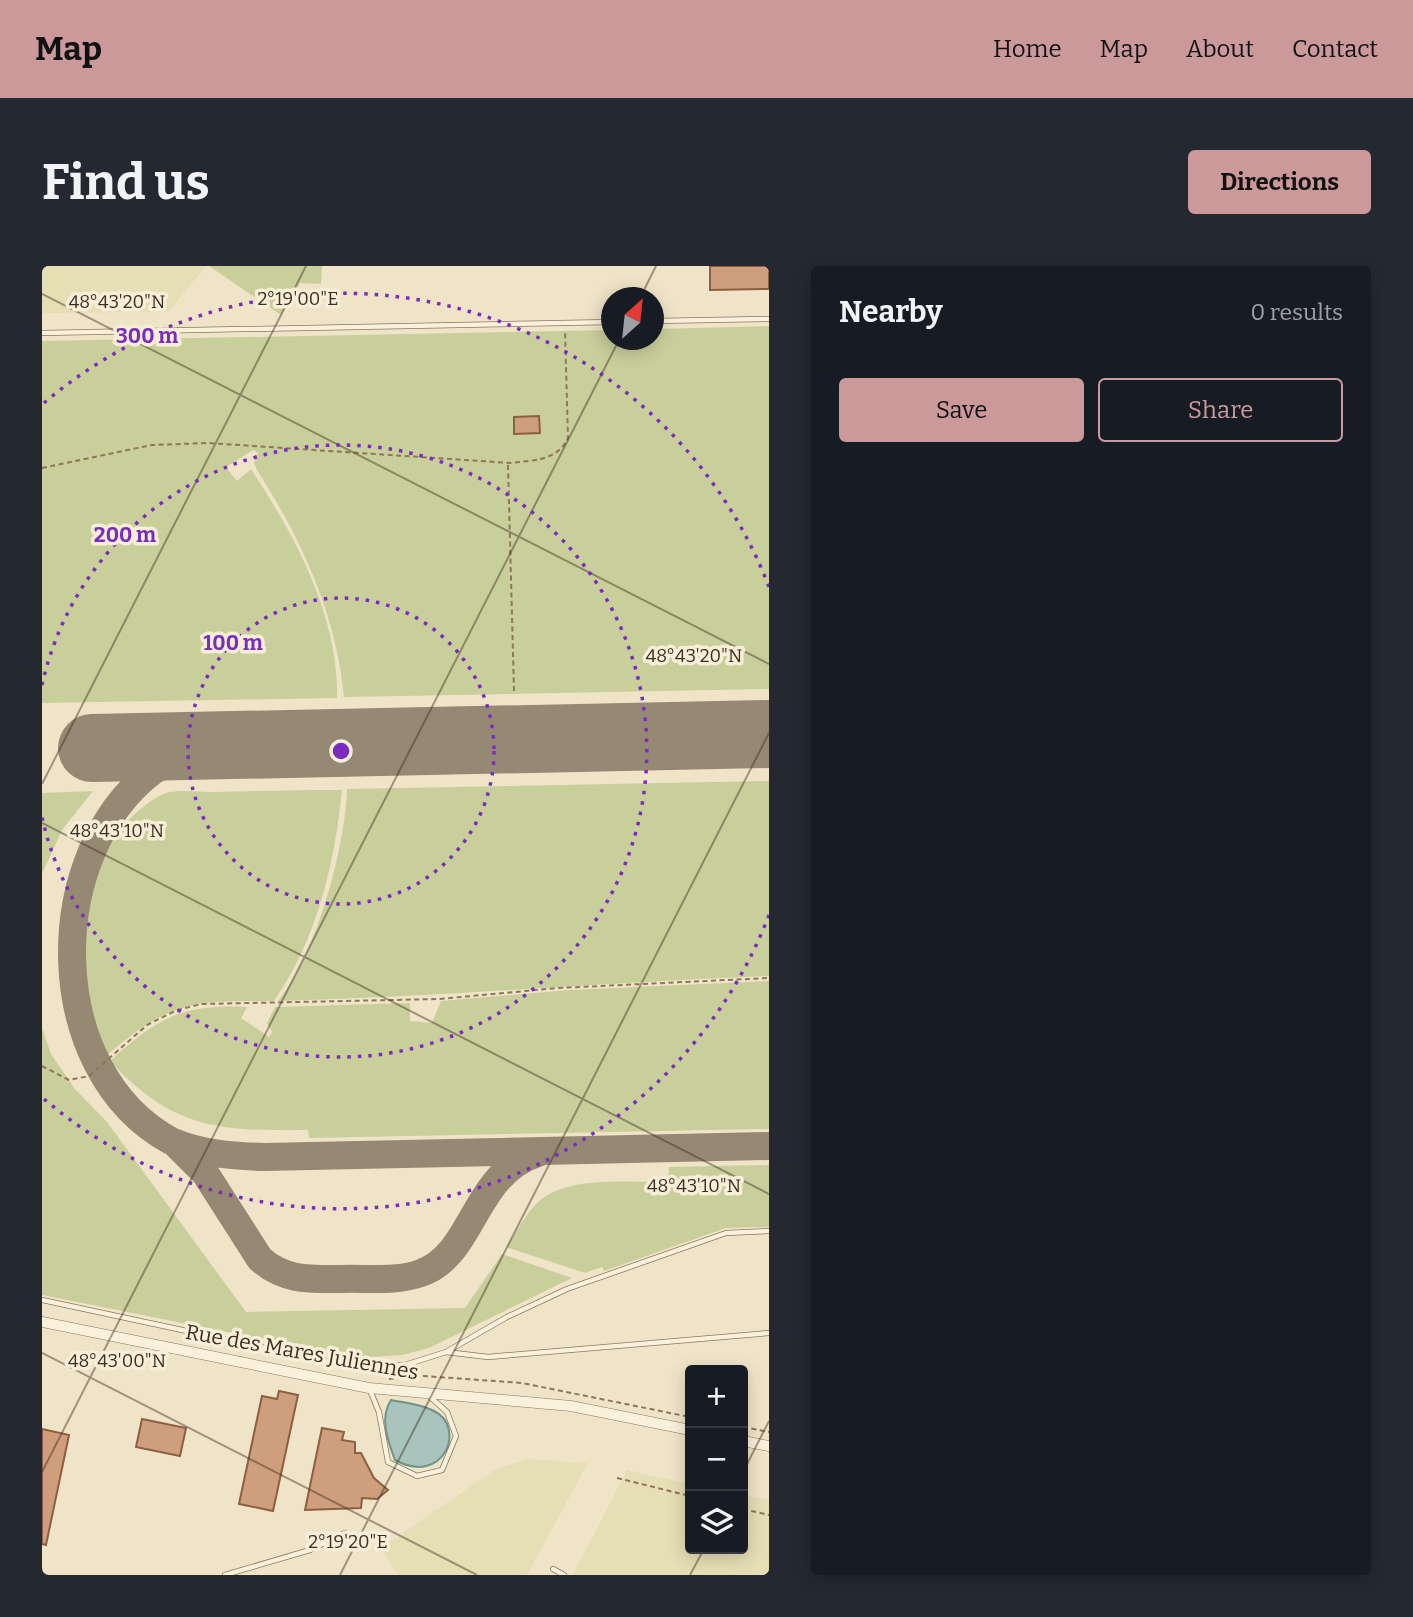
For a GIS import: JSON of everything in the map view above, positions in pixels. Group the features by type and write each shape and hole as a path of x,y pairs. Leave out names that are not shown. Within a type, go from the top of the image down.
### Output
{"street":[{"name":"Rue des Mares Juliennes","path":"42,1322 369,1388 428,1395 509,1398 685,1429"},
{"path":"748,1442 769,1446"}],"lane":[{"path":"664,321 769,319"},
{"path":"42,333 601,322"},
{"path":"42,1300 359,1367 405,1365 446,1352 507,1317 567,1289 726,1233 769,1231"},
{"path":"446,1352 488,1357 769,1333"},
{"path":"488,1357 494,1364"},
{"path":"369,1388 379,1412 388,1462 417,1476 442,1470 456,1436 447,1412 428,1395"},
{"path":"225,1575 310,1550 345,1532"},
{"path":"553,1569 564,1575"}],"path":[{"path":"42,468 152,445 208,443 508,463 547,458 558,452 568,438 565,323"},
{"path":"508,463 514,691"},
{"path":"42,1066 69,1080 89,1076 147,1025 177,1010 202,1004 439,999 558,988 769,978"},
{"path":"387,1390 389,1378 424,1376 522,1384 685,1416"},
{"path":"748,1428 769,1432"},
{"path":"617,1478 685,1495"},
{"path":"748,1510 769,1515"}],"shaded area":[{"path":"42,266 206,266 168,312 42,313"},
{"path":"529,1459 588,1463 527,1575 398,1575 381,1548 496,1469"},
{"path":"627,1470 685,1483 685,1554 748,1554 748,1496 769,1500 769,1575 573,1575"}],"green space":[{"path":"209,266 322,266 321,284 300,283 281,315"},
{"path":"769,326 769,689 344,697 340,666 325,607 302,551 257,470 254,463 258,453 253,450 226,467 237,481 251,469 298,549 322,607 331,637 337,698 42,703 42,341 601,330 601,350 664,350 664,329"},
{"path":"769,781 769,976 278,1001 305,957 326,900 341,841 347,789"},
{"path":"342,790 322,900 302,952 274,1001 222,1002 184,1008 148,1024 106,1056 89,1029 78,999 73,967 74,935 80,904 91,873 106,845 127,821 145,805 172,792"},
{"path":"93,791 62,830 42,874 42,793"},
{"path":"769,981 769,1129 309,1138 308,1130 249,1129 200,1122 155,1101 110,1061 157,1024 187,1011 205,1008 247,1007 241,1018 269,1037 272,1032 267,1023 275,1007 410,1003 410,1021 432,1023 441,1001 569,990"},
{"path":"42,1028 51,1054 75,1089 107,1122 246,1312 465,1308 502,1254 572,1278 429,1348 402,1355 358,1358 42,1295"},
{"path":"769,1165 769,1227 726,1228 604,1271 602,1267 585,1273 506,1247 537,1203 565,1188 600,1182 668,1182 669,1167"}],"water":[{"path":"391,1400 424,1407 444,1419 449,1429 449,1441 438,1461 426,1466 412,1466 395,1460 385,1422"}],"building":[{"path":"710,266 769,266 769,289 710,290"},
{"path":"539,416 540,433 514,434 514,417"},
{"path":"279,1391 298,1395 273,1511 239,1504 262,1396 277,1399"},
{"path":"142,1419 186,1428 180,1456 136,1447"},
{"path":"322,1428 344,1432 342,1440 355,1442 355,1453 361,1453 374,1478 388,1490 377,1499 362,1498 361,1508 305,1510"},
{"path":"42,1429 69,1435 46,1545 42,1544"}],"taxiway":[{"path":"251,745 201,752 154,770 117,807 91,853 76,905 72,960 79,1015 98,1065 129,1108 171,1141 205,1152 264,1157 769,1146"},
{"path":"176,1144 205,1173 260,1259 288,1275 319,1279 402,1278 421,1273 439,1263 453,1249 499,1178 516,1163 538,1153"}],"runway":[{"path":"92,748 769,734"}]}
